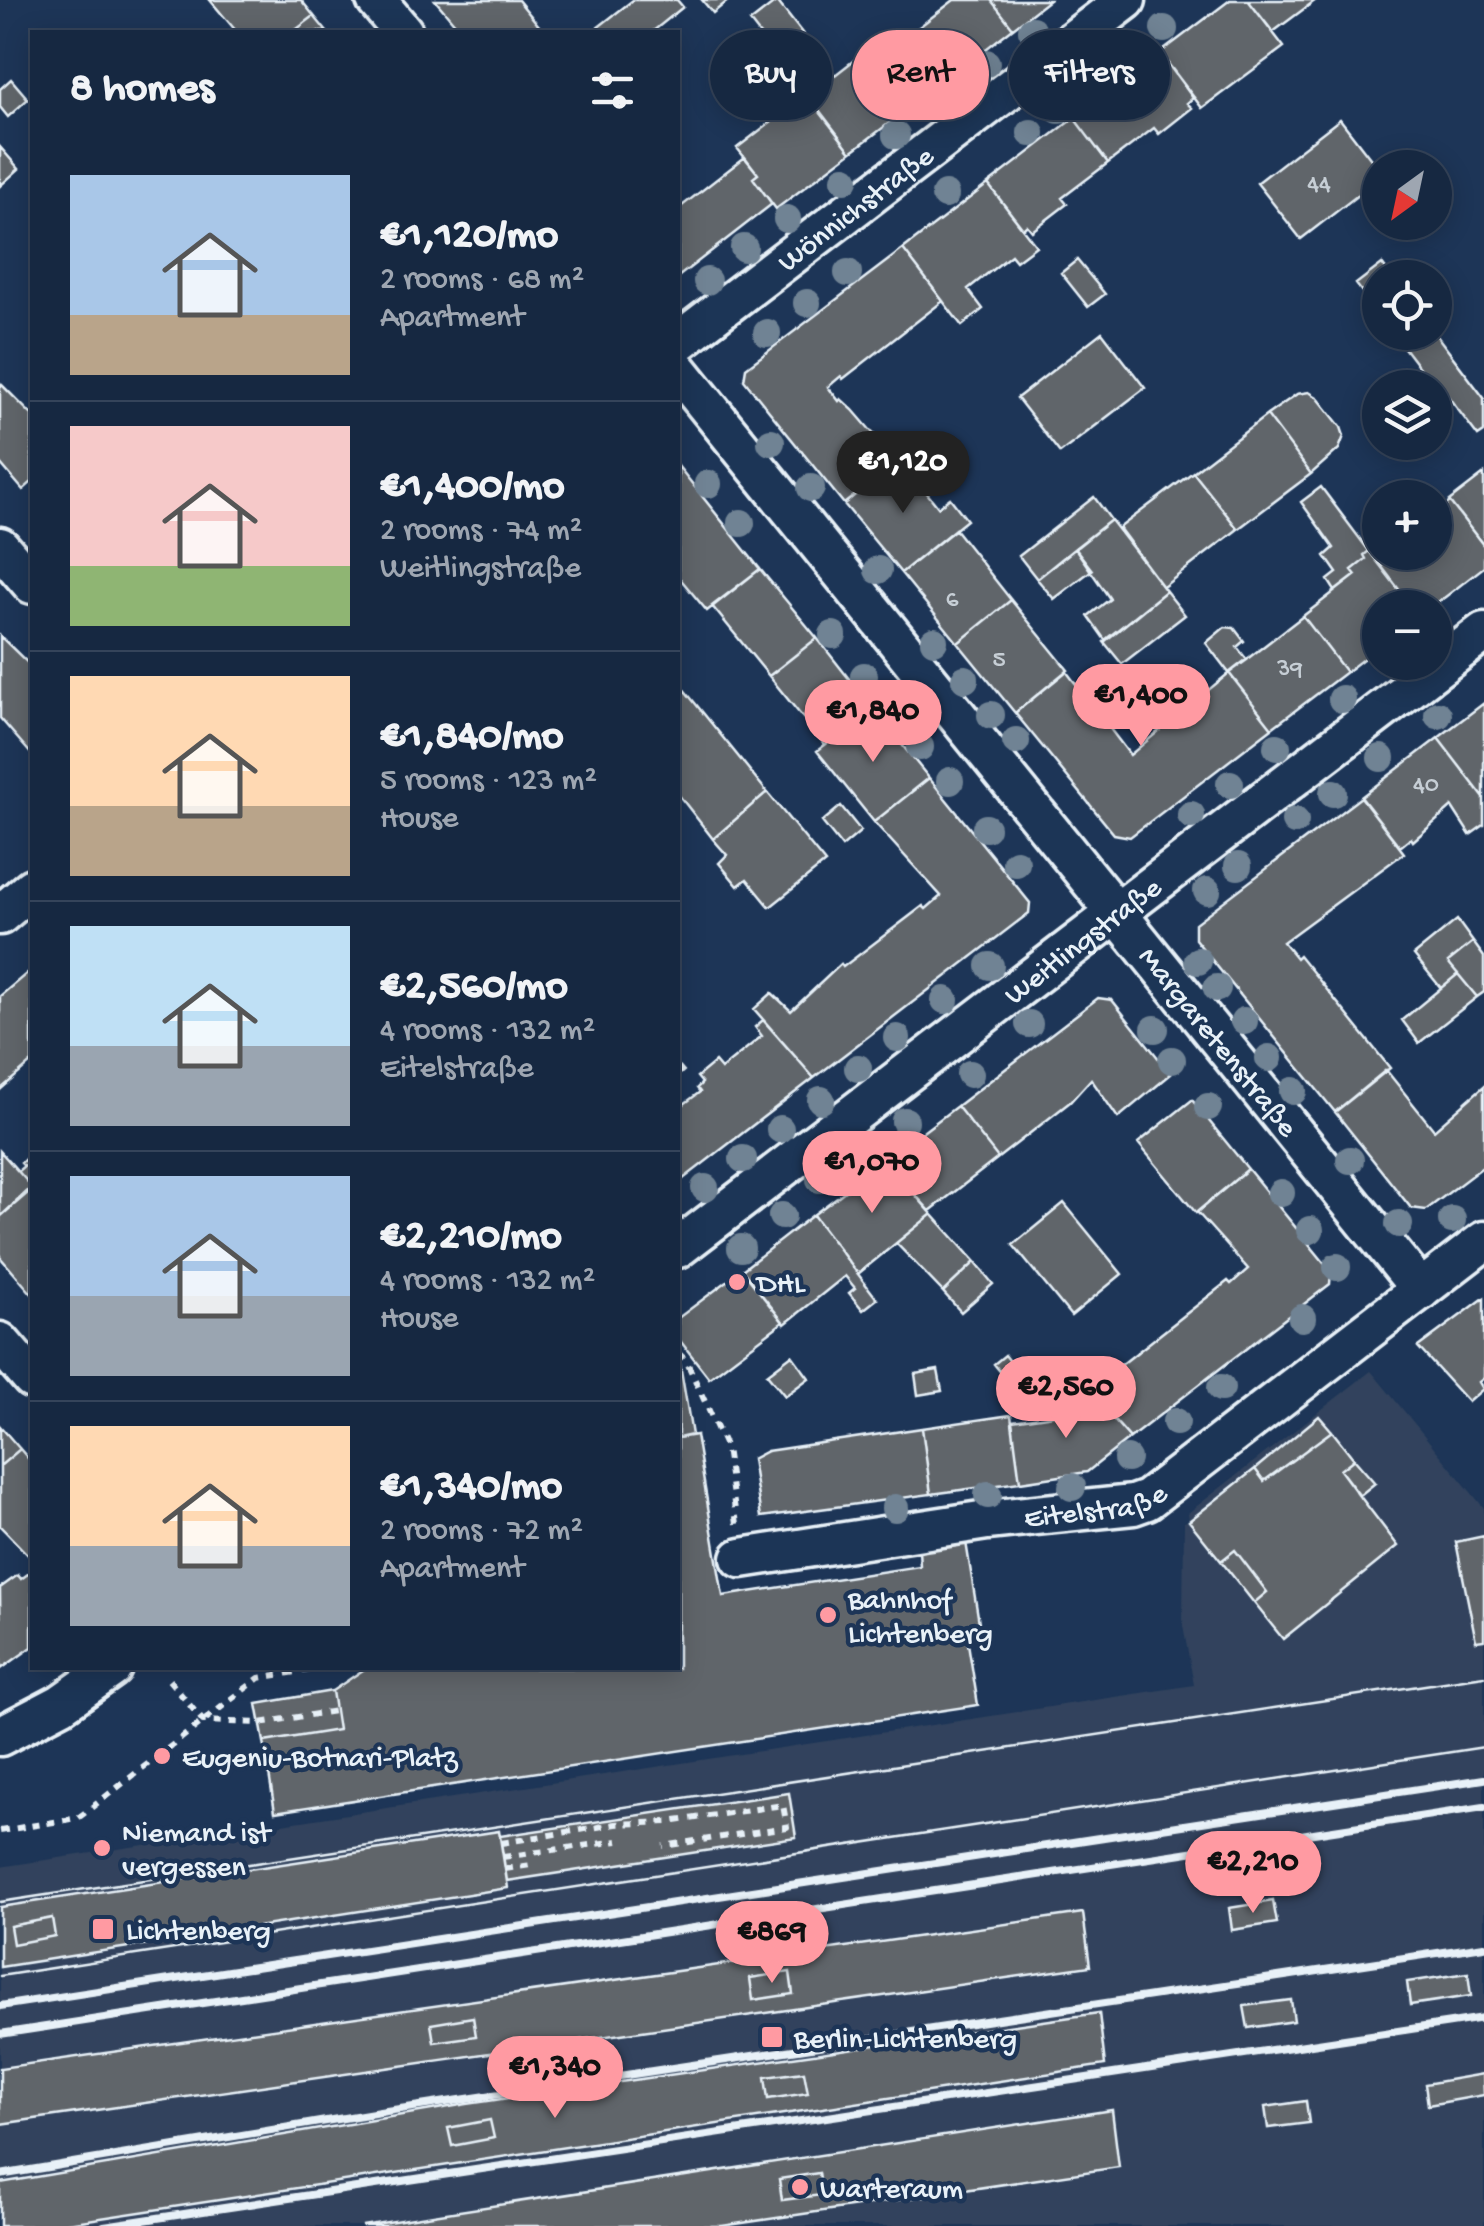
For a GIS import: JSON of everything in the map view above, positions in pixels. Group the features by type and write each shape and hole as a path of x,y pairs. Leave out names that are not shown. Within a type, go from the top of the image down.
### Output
{"street":[{"path":"376,0 401,30"},
{"name":"Wönnichstraße","path":"680,340 1126,0"},
{"name":"Margaretenstraße","path":"680,372 1421,1290"},
{"path":"0,547 30,582"},
{"name":"Weitlingstraße","path":"680,1244 1484,632"},
{"path":"0,915 30,890"},
{"name":"Eitelstraße","path":"741,1558 987,1520 1133,1506 1147,1500 1484,1242"},
{"path":"0,1342 30,1377"},
{"path":"0,1736 61,1704 109,1670"}],"path":[{"path":"680,1069 684,1074"},
{"path":"680,1356 686,1360 726,1448 741,1558"},
{"path":"0,1831 78,1818 259,1678 309,1670"},
{"path":"169,1680 203,1722"},
{"path":"203,1722 260,1723 335,1711"},
{"path":"501,1843 616,1824 669,1822 783,1805 786,1827 663,1846"},
{"path":"503,1857 618,1841"},
{"path":"505,1869 531,1865"}],"shaded area":[{"path":"1371,1371 1484,1508 1484,2226 0,2226 0,1867 1194,1685 1183,1626 1184,1522 1189,1520 1188,1513"}],"building":[{"path":"210,0 301,0 314,16 296,30 235,30"},
{"path":"435,0 518,0 542,30 460,30"},
{"path":"633,0 677,0 683,7 654,30 595,30"},
{"path":"702,0 729,0 713,13"},
{"path":"954,0 991,0 1013,28 989,47 989,30 915,30"},
{"path":"991,0 1049,0 1013,28"},
{"path":"1230,0 1248,0 1284,47 1202,108 1170,66 1170,45"},
{"path":"1248,0 1316,0 1273,32"},
{"path":"777,1 800,30 756,30 750,22"},
{"path":"314,16 325,30 296,30"},
{"path":"852,62 852,120 893,120 851,152 826,120 832,120 832,71 835,75"},
{"path":"1170,67 1193,98 1187,103 1192,108 1159,134 1154,128 1108,163 1076,120 1170,120"},
{"path":"11,79 28,99 8,117 0,107 0,89"},
{"path":"1340,119 1364,150 1362,192 1301,239 1257,183"},
{"path":"773,120 827,120 851,152 776,209 753,178 758,174 737,148"},
{"path":"1071,120 1076,120 1108,163 1062,198 1067,204 1032,231 1027,225 1023,229 988,184"},
{"path":"0,147 19,169 0,186"},
{"path":"745,157 758,174 753,178 772,204 680,275 680,207"},
{"path":"988,184 1036,246 1016,261 1011,255 968,289 983,309 962,326 903,249"},
{"path":"903,249 943,301 828,387 897,461 844,504 744,380 746,368"},
{"path":"1077,260 1105,294 1088,307 1061,273"},
{"path":"1102,332 1145,388 1060,453 1017,398"},
{"path":"1406,350 1448,350 1484,398 1484,432 1478,436 1452,402 1452,370 1421,370"},
{"path":"0,383 30,413 30,484 23,490 0,463"},
{"path":"1309,392 1341,427 1344,436 1339,449 1311,474 1267,415 1297,394"},
{"path":"1267,415 1311,474 1238,529 1193,472"},
{"path":"900,459 938,507 950,498 967,520 901,573 844,504"},
{"path":"680,469 760,569 707,611 680,578"},
{"path":"1193,472 1238,529 1163,587 1119,528"},
{"path":"1484,474 1484,546 1452,505 1452,499"},
{"path":"1321,487 1362,542 1362,562 1352,570 1356,575 1335,591 1328,580 1337,573 1325,556 1334,548 1301,502"},
{"path":"1094,497 1111,520 1037,579 1019,556"},
{"path":"1452,505 1484,546 1484,567 1452,592 1399,590 1384,570 1452,570"},
{"path":"1111,520 1166,591 1105,640 1088,616 1110,599 1075,548"},
{"path":"955,529 1011,600 958,643 901,573"},
{"path":"1075,548 1092,570 1054,599 1037,579"},
{"path":"1362,562 1362,570 1384,570 1399,590 1362,590 1362,660 1346,672 1303,616 1356,575 1352,570"},
{"path":"760,569 817,638 769,676 712,606"},
{"path":"1166,591 1185,615 1122,664 1104,642"},
{"path":"1011,600 1068,670 1015,713 958,643"},
{"path":"1303,616 1346,672 1272,728 1229,673"},
{"path":"1225,627 1234,628 1244,641 1237,647 1247,660 1229,673 1206,643"},
{"path":"0,636 30,665 30,753 0,718"},
{"path":"817,638 872,708 825,745 769,676"},
{"path":"1066,671 1130,755 1229,673 1272,728 1130,837 1114,834 1015,713"},
{"path":"680,684 767,792 713,839 680,797"},
{"path":"1484,703 1484,798 1438,738"},
{"path":"872,708 929,778 874,822 817,751"},
{"path":"1438,738 1484,798 1484,825 1470,835 1452,807 1413,841 1411,838 1400,847 1361,797"},
{"path":"929,778 1030,903 1029,913 814,1078 754,1009 772,993 791,1011 841,964 843,967 941,896 874,822"},
{"path":"767,792 825,863 770,907 747,879 738,886 719,863 727,855 713,839"},
{"path":"1361,797 1404,853 1283,942 1296,958 1299,955 1390,1068 1335,1112 1195,939 1195,923"},
{"path":"841,806 861,831 842,847 822,822"},
{"path":"1457,920 1473,942 1448,962 1458,974 1441,988 1414,955"},
{"path":"1473,942 1484,957 1484,992 1477,997 1448,962"},
{"path":"30,971 30,1064 0,1090 0,996"},
{"path":"1458,974 1477,997 1419,1043 1402,1020"},
{"path":"1098,998 1112,1000 1171,1074 1118,1118 1091,1079 1070,1102 998,1158 957,1106"},
{"path":"763,1020 814,1078 680,1181 680,1099 684,1104 700,1092 697,1088 702,1083 697,1077 715,1062 721,1069 762,1036 755,1027"},
{"path":"1386,1070 1434,1130 1484,1086 1484,1166 1426,1210 1411,1208 1335,1112"},
{"path":"1192,1100 1248,1169 1196,1213 1138,1143"},
{"path":"957,1106 998,1158 930,1211 885,1161"},
{"path":"0,1151 30,1189 0,1217"},
{"path":"30,1154 30,1185 18,1171 24,1166 21,1163"},
{"path":"885,1161 932,1214 858,1274 813,1215"},
{"path":"1248,1169 1331,1271 1330,1284 1130,1438 1088,1391 1248,1269 1197,1212"},
{"path":"30,1193 30,1292 0,1257 0,1217"},
{"path":"1064,1203 1122,1274 1071,1316 1013,1245"},
{"path":"932,1214 975,1262 943,1292 896,1243"},
{"path":"813,1215 877,1299 863,1310 849,1293 855,1288 845,1276 785,1324 742,1270"},
{"path":"975,1262 993,1284 961,1312 943,1292"},
{"path":"742,1270 783,1322 709,1378 680,1341 680,1316"},
{"path":"1484,1298 1484,1378 1479,1382 1483,1389 1468,1402 1418,1347"},
{"path":"792,1355 809,1378 785,1396 767,1374"},
{"path":"1005,1355 1022,1376 1011,1385 994,1364"},
{"path":"680,1364 692,1435 680,1438"},
{"path":"938,1370 942,1391 918,1395 915,1374"},
{"path":"1090,1392 1130,1438 1087,1472 1020,1482 1012,1421 1061,1414"},
{"path":"1011,1415 1020,1482 931,1494 922,1428"},
{"path":"1319,1416 1332,1431 1264,1481 1255,1469"},
{"path":"0,1426 20,1449 0,1466"},
{"path":"922,1428 931,1494 761,1517 752,1459 767,1451"},
{"path":"1332,1431 1354,1459 1340,1470 1398,1546 1283,1639 1254,1603 1267,1592 1235,1550 1221,1561 1189,1521 1255,1469 1264,1481"},
{"name":"Bahnhof Lichtenberg","path":"696,1435 723,1596 920,1566 919,1550 966,1542 981,1635 967,1637 978,1705 275,1812 264,1742 338,1730 332,1691 363,1670 680,1670 680,1438"},
{"path":"20,1449 30,1461 30,1557 0,1526 0,1466"},
{"path":"1354,1459 1375,1483 1359,1496 1340,1470"},
{"path":"1484,1536 1484,1640 1476,1641 1456,1542"},
{"path":"1235,1550 1267,1592 1254,1603 1221,1561"},
{"path":"30,1572 30,1648 1,1669 0,1588 18,1575 21,1579"},
{"path":"332,1691 338,1730 264,1742 257,1704"},
{"path":"789,1793 796,1837 507,1881 500,1836"},
{"path":"499,1831 508,1888 0,1967 0,1907"},
{"path":"1273,1901 1277,1923 1232,1930 1229,1908"},
{"path":"1083,1913 1090,1966 0,2124 0,2068"},
{"path":"52,1918 55,1936 13,1944 10,1926"},
{"path":"790,1972 793,1994 753,2000 750,1978"},
{"path":"1468,1973 1471,1996 1410,2005 1407,1982"},
{"path":"1291,2000 1294,2021 1248,2028 1244,2006"},
{"path":"1099,2013 1105,2065 48,2226 0,2226 0,2183 467,2104"},
{"path":"473,2017 476,2036 434,2042 431,2024"},
{"name":"Warteraum","path":"804,2072 808,2093 768,2099 765,2077"},
{"path":"1483,2074 1484,2095 1428,2105 1425,2084"},
{"path":"1306,2101 1309,2123 1268,2128 1265,2107"},
{"path":"1112,2110 1119,2167 722,2226 362,2226"},
{"path":"490,2120 494,2138 452,2146 448,2128"},
{"name":"Warteraum","path":"819,2173 822,2195 782,2200 779,2179"}],"tram line":[{"path":"0,1902 1484,1676"},
{"path":"0,1976 1484,1747"}],"railway":[{"path":"0,2006 1484,1779"},
{"path":"0,2034 1484,1807"},
{"path":"0,2175 380,2112 1484,1946"},
{"path":"104,2226 1484,2018"}],"place":[{"name":"DHL","path":"737,1282"},
{"name":"Bahnhof Lichtenberg","path":"828,1615"},
{"name":"Eugeniu-Botnari-Platz","path":"162,1756"},
{"name":"Niemand ist vergessen","path":"102,1848"},
{"name":"Lichtenberg","path":"103,1929"},
{"name":"Berlin-Lichtenberg","path":"772,2037"},
{"name":"Warteraum","path":"800,2187"}]}
